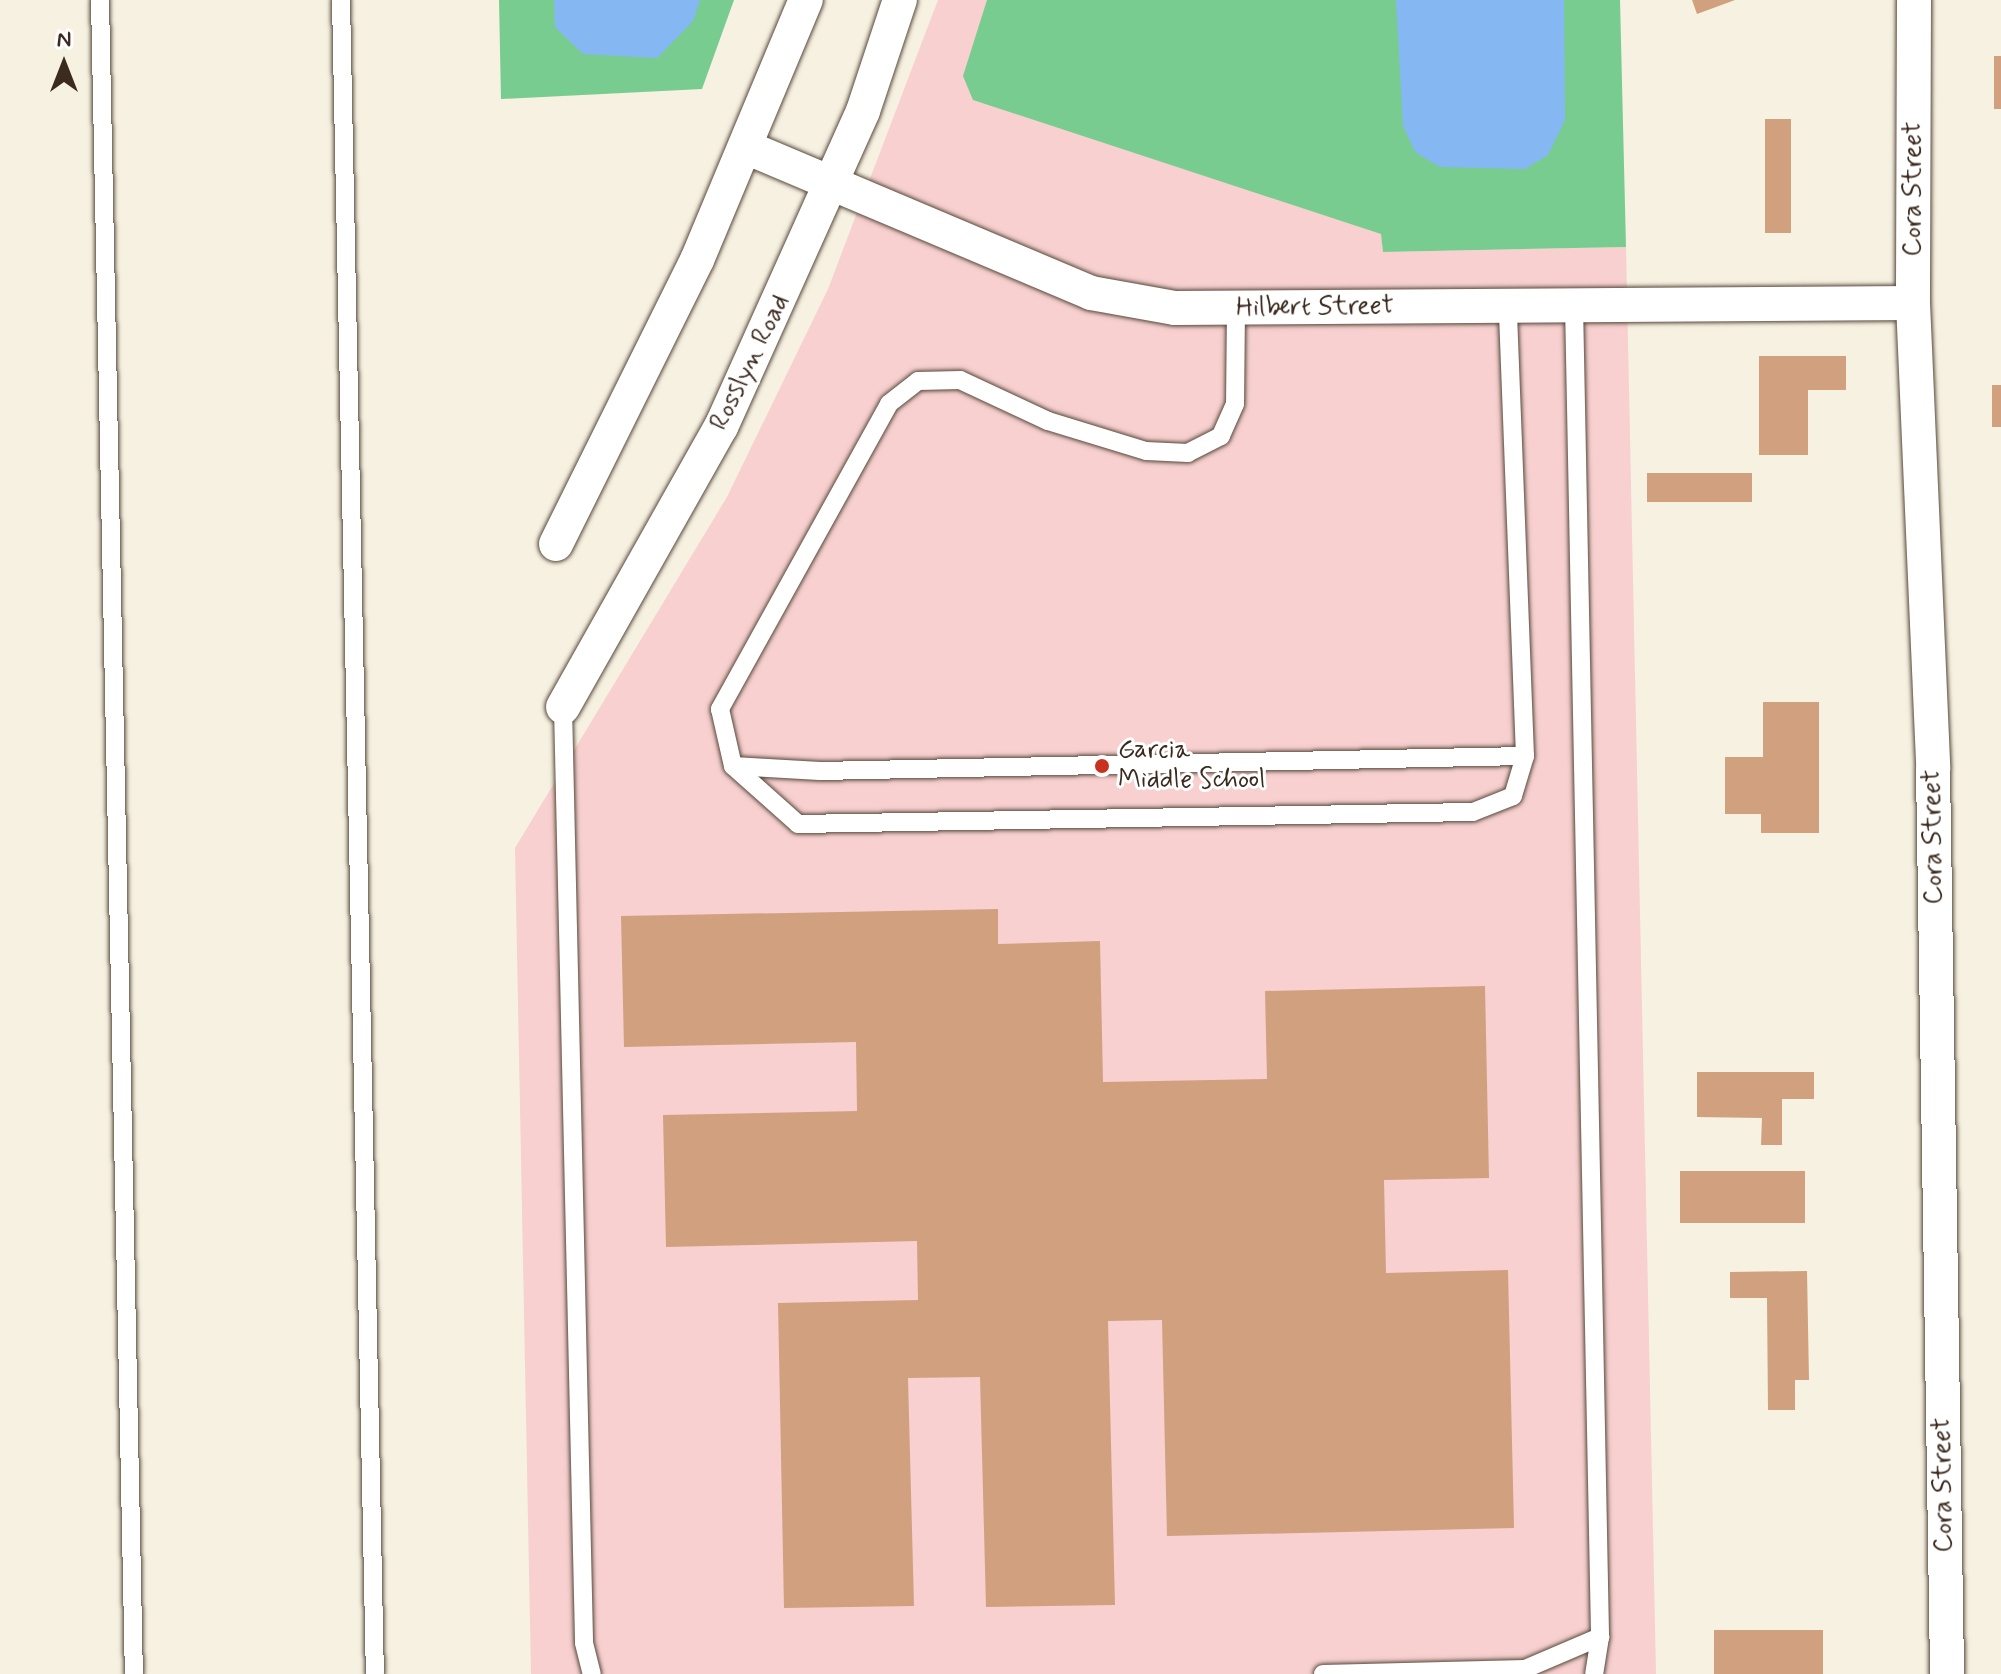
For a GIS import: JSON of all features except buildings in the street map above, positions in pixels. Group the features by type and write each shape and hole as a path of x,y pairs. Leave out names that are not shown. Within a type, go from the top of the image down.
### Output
{"street":[{"path":"556,544 748,148 806,0"},
{"name":"Rosslyn Road","path":"563,707 721,427 832,185 900,0"},
{"name":"Cora Street","path":"1914,0 1913,303 1933,769 1947,1674"},
{"name":"Hilbert Street","path":"748,148 1091,293 1236,310 1574,304 1913,303"}],"lane":[{"path":"100,0 134,1674"},
{"path":"341,0 375,1674"},
{"path":"1574,304 1600,1637 1594,1674"},
{"path":"1236,310 1235,404 1221,436 1188,453 1146,451 1048,421 960,380 918,381 889,404 720,709 733,766 798,824 1119,822 1473,812 1513,796 1525,756 1508,305"},
{"path":"563,707 584,1643 592,1674"},
{"path":"733,766 867,771 1525,756"},
{"path":"1323,1674 1525,1669 1600,1637"}],"shaded area":[{"name":"Garcia Middle School","path":"938,0 1366,0 1383,252 1626,247 1656,1674 531,1674 515,848 727,497 828,289"}],"green space":[{"path":"499,0 734,0 702,89 501,99"},
{"path":"987,0 1620,0 1626,247 1383,252 1381,234 973,100 963,76"}],"water":[{"path":"554,0 700,0 693,21 657,58 583,54 555,27"},
{"path":"1396,0 1564,0 1565,120 1548,155 1525,169 1440,167 1415,152 1403,126"}],"place":[{"name":"Garcia Middle School","path":"1102,766"}]}
